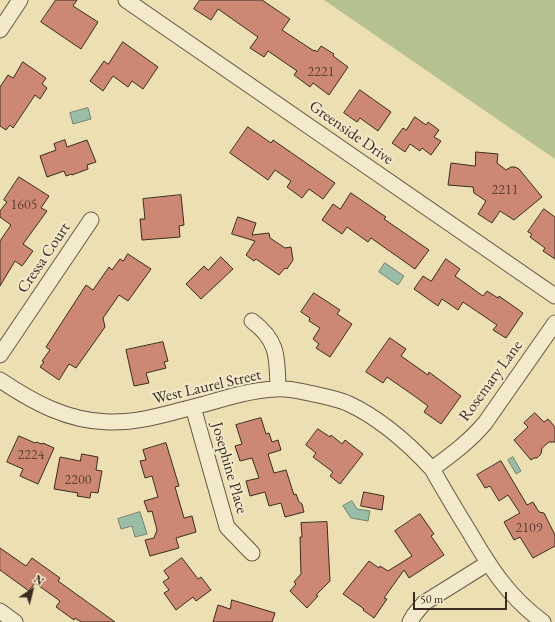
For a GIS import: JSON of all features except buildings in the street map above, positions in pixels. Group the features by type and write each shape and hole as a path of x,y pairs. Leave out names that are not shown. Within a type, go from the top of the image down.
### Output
{"street":[{"path":"2,22 20,0"},
{"name":"Greenside Drive","path":"126,0 555,296"},
{"name":"Cressa Court","path":"0,355 91,220"},
{"path":"252,321 270,337 275,350 278,389"},
{"name":"Rosemary Lane","path":"432,469 464,445 485,423 555,323"},
{"name":"West Laurel Street","path":"0,380 29,400 48,409 87,420 107,422 144,420 248,392 278,389 299,391 330,397 347,403 365,412 395,433 432,469 488,563 503,585 517,600 543,622"},
{"name":"Josephine Place","path":"193,407 227,527 252,553"},
{"path":"410,622 424,603 488,563"},
{"path":"0,611 16,622"}],"shaded area":[{"path":"324,0 555,0 555,159"},
{"path":"88,108 91,119 73,124 70,113"},
{"path":"385,263 404,276 398,285 379,272"},
{"path":"513,457 521,471 516,474 508,460"},
{"path":"352,501 357,509 370,511 368,521 351,518 343,506"},
{"path":"140,512 147,534 135,537 132,526 121,529 118,519"}]}
